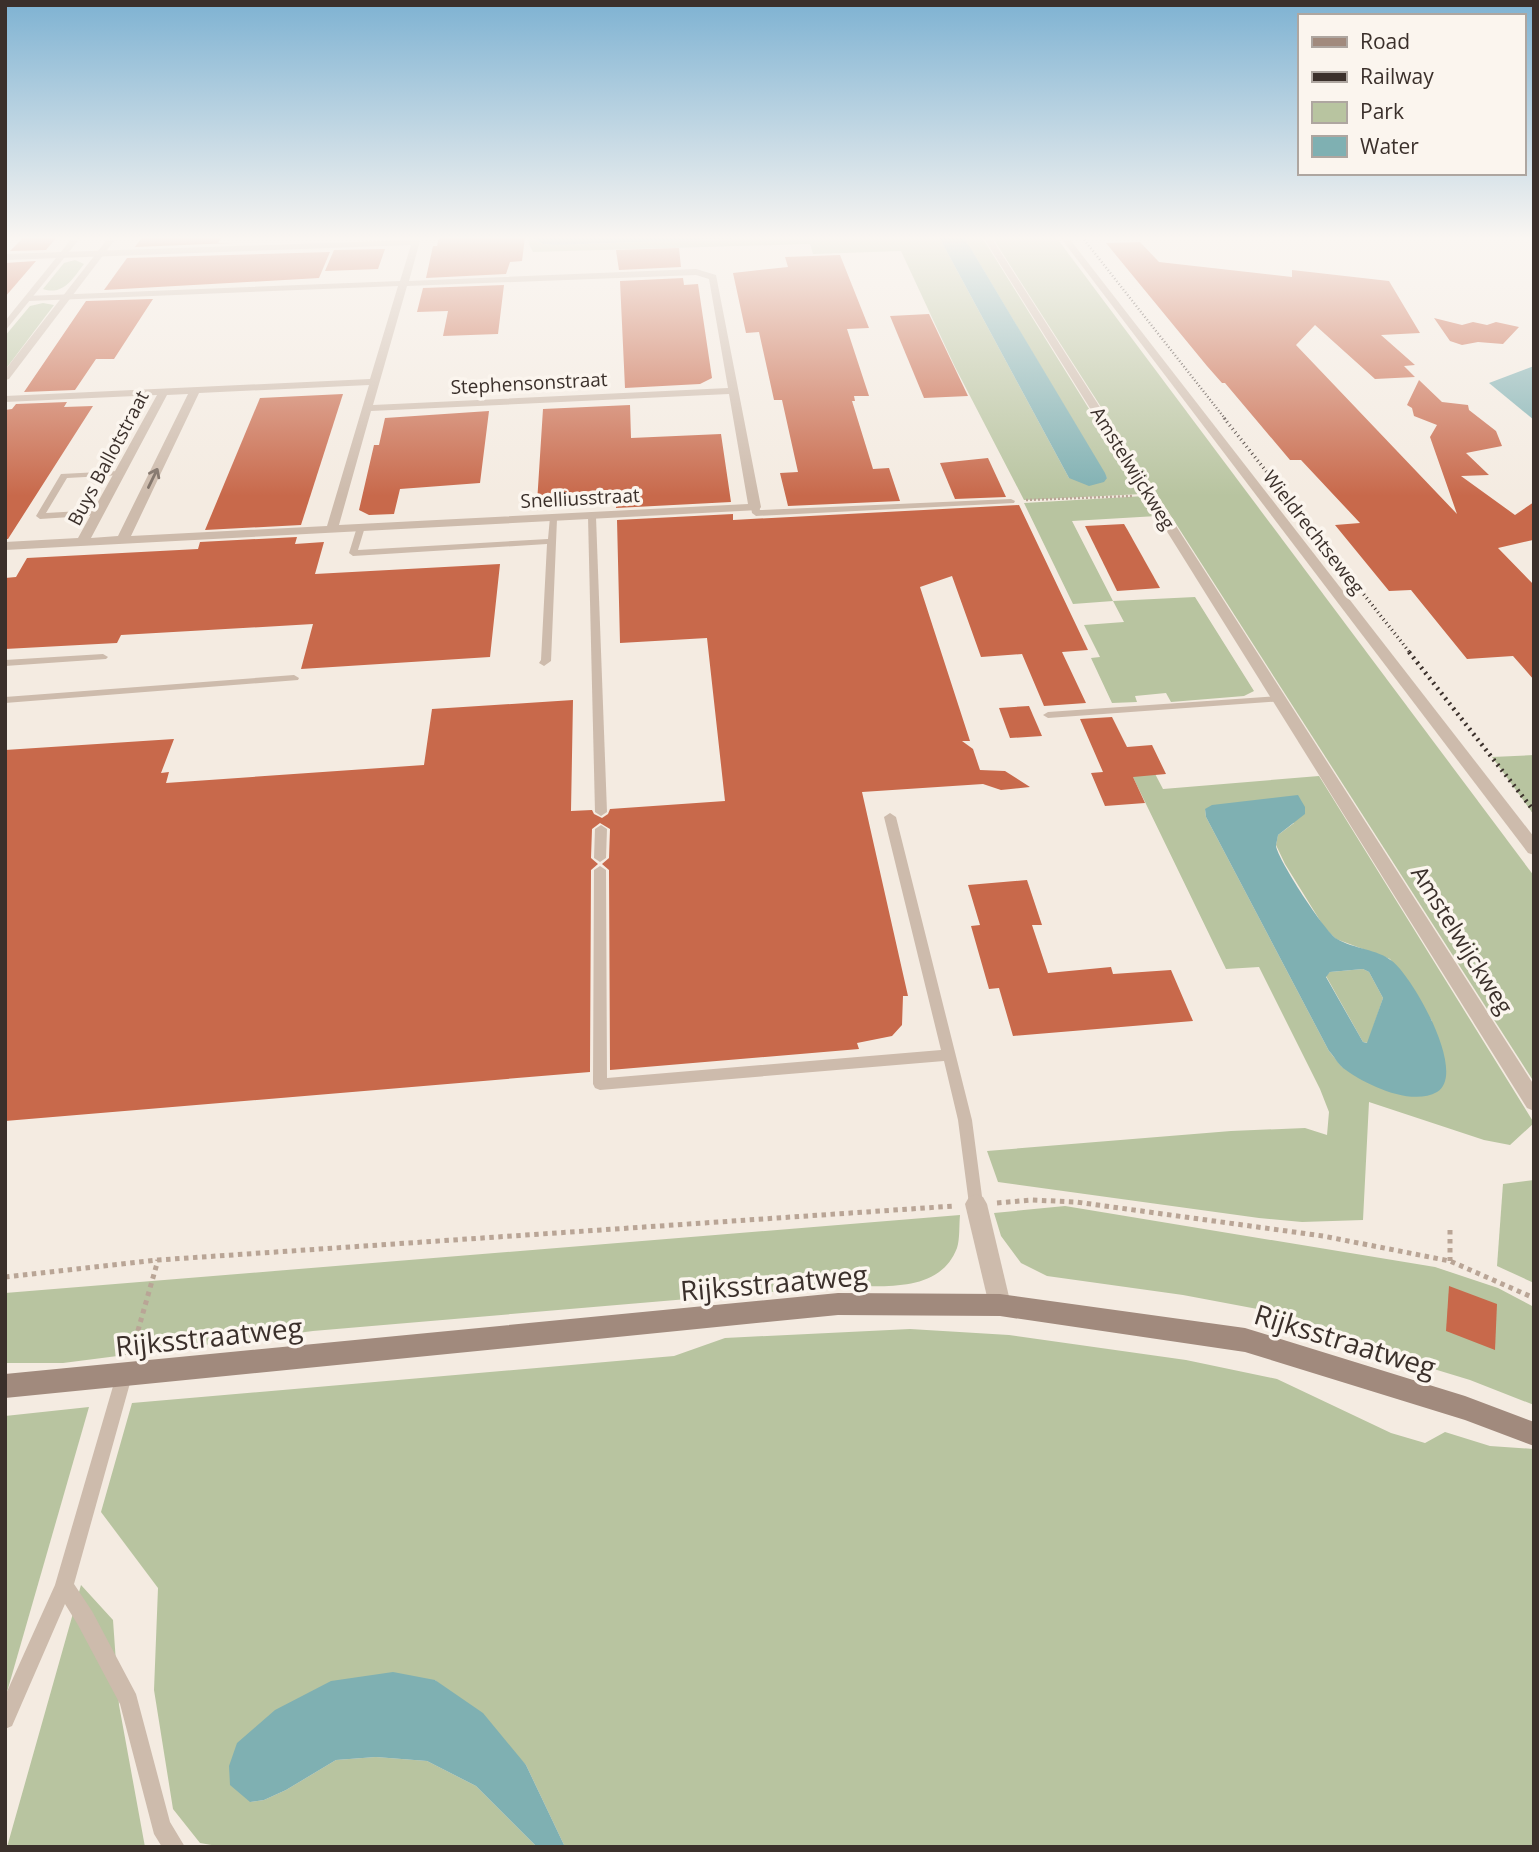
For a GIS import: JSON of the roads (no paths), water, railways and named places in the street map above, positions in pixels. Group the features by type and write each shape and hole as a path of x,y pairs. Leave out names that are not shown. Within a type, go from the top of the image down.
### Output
{"main road":[{"name":"Rijksstraatweg","path":"5,1386 838,1304 1000,1305 1245,1340 1465,1408 1534,1434"}],"street":[{"path":"5,377 47,323"},
{"path":"332,528 392,323"},
{"path":"721,323 755,506"},
{"name":"Amstelwijckweg","path":"1042,323 1534,1102"},
{"name":"Wieldrechtseweg","path":"1130,323 1534,849"},
{"name":"Buys Ballotstraat","path":"5,399 375,383"},
{"path":"123,539 195,390"},
{"name":"Buys Ballotstraat","path":"83,541 164,391"},
{"name":"Stephensonstraat","path":"368,408 734,391"},
{"name":"Snelliusstraat","path":"5,545 592,517 755,506"},
{"path":"976,1204 1000,1305"}],"lane":[{"path":"98,513 40,516 64,476 119,473"},
{"name":"Snelliusstraat","path":"755,506 756,513 1011,501"},
{"path":"592,517 601,812"},
{"path":"544,663 553,519"},
{"path":"361,527 353,553 552,541"},
{"path":"5,663 103,657"},
{"path":"5,700 294,678"},
{"path":"1048,715 1280,699"},
{"path":"890,817 965,1120 976,1204"},
{"path":"601,829 600,1084 948,1055"},
{"path":"5,1719 64,1586 124,1376"},
{"path":"64,1586 85,1618 129,1701 161,1827 175,1847"}],"water":[{"path":"986,323 1016,323 1107,478 1104,482 1089,486 1069,478"},
{"path":"1534,366 1534,420 1489,383"},
{"path":"1298,795 1305,807 1305,814 1278,835 1276,846 1279,854 1303,895 1331,934 1344,942 1386,957 1401,970 1412,986 1424,1005 1442,1047 1446,1066 1445,1082 1437,1092 1414,1097 1388,1092 1343,1068 1329,1051 1206,817 1205,809 1212,805","holes":["1363,969 1369,972 1383,998 1367,1043 1363,1042 1326,977 1330,972"]},
{"path":"393,1672 435,1680 483,1713 526,1765 565,1847 537,1847 476,1786 427,1761 376,1757 336,1760 286,1790 264,1800 250,1802 230,1785 229,1766 237,1743 275,1710 331,1681"}],"railway":[{"path":"1150,323 1226,420"},
{"path":"1224,418 1411,654"},
{"path":"1409,652 1534,811"}]}
